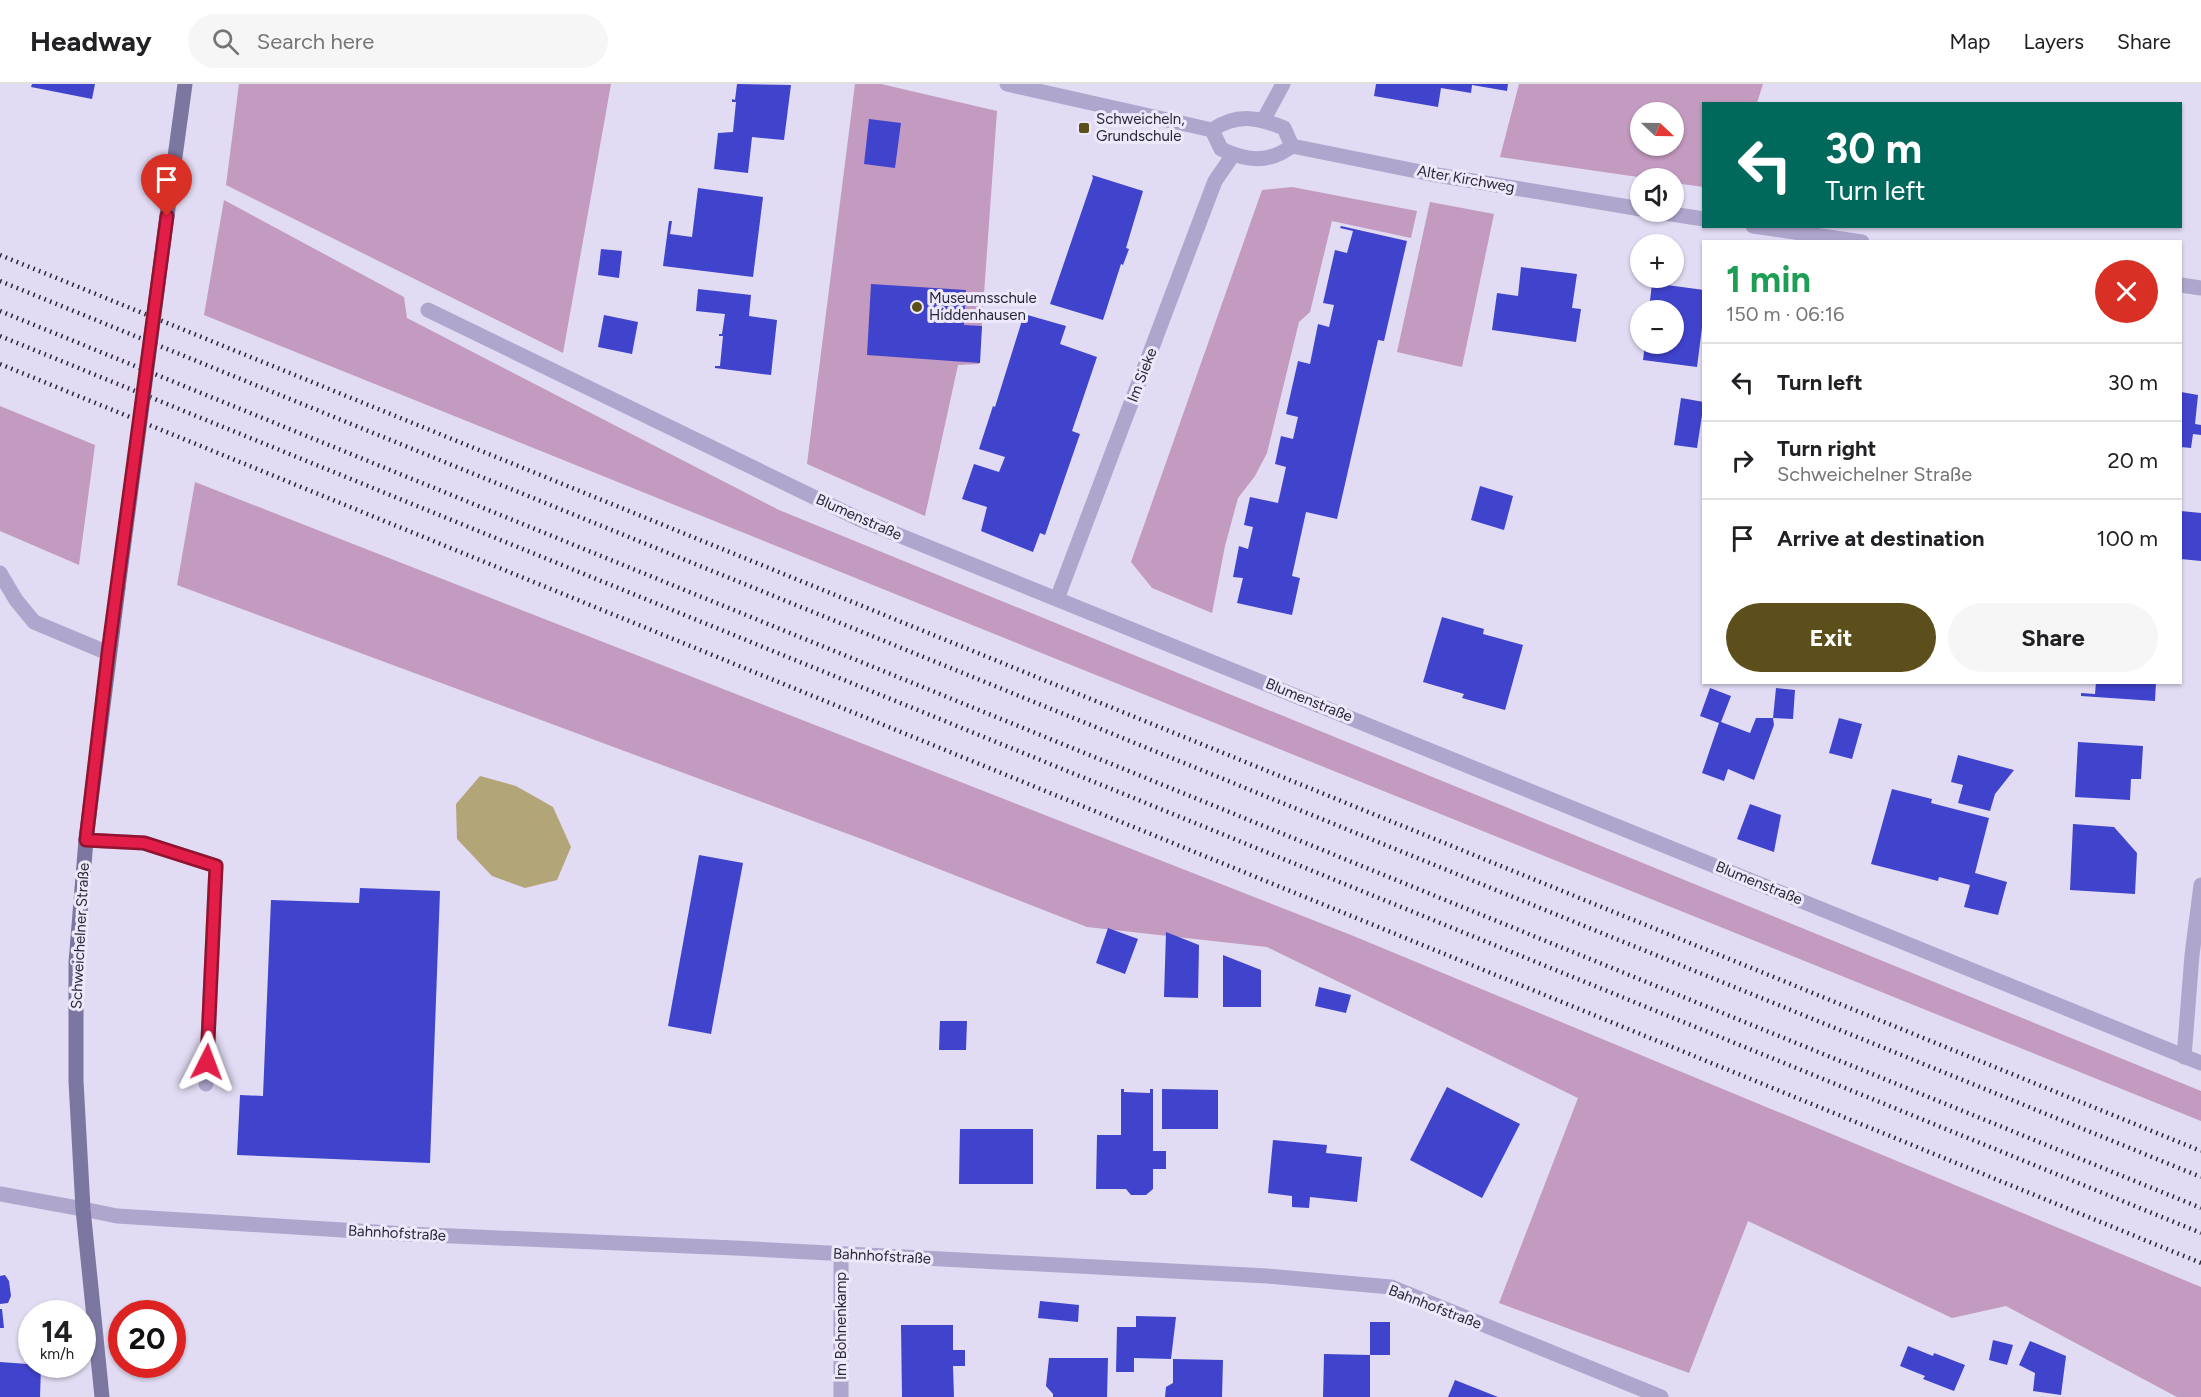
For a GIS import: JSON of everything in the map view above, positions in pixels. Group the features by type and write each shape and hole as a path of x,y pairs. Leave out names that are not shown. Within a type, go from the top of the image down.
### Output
{"street":[{"name":"Schweichelner Straße","path":"102,1397 83,1209 76,1081 76,962 86,840 108,653 186,84"},
{"path":"1007,84 1212,130 1226,120 1264,119 1284,128 1292,147 1278,156 1257,159 1233,154 1221,149 1212,130"},
{"path":"1264,119 1282,84"},
{"name":"Alter Kirchweg","path":"1292,147 1431,174 1630,207"},
{"name":"Im Sieke","path":"1058,599 1215,181 1233,154"},
{"path":"1684,216 1702,219"},
{"path":"1767,228 1848,240"},
{"path":"2182,285 2201,288"},
{"name":"Blumenstraße","path":"428,310 859,519 2201,1063"},
{"path":"0,573 16,600 34,622 108,653"},
{"path":"86,840 144,843 216,866 206,1084"},
{"path":"2184,1057 2192,955 2201,885"},
{"name":"Bahnhofstraße","path":"0,1194 117,1216 407,1234 735,1248 1267,1276 1390,1287 1661,1397"},
{"name":"Im Bohnenkamp","path":"841,1254 841,1397"}],"shaded area":[{"path":"239,84 611,84 563,353 226,185"},
{"path":"855,84 881,84 997,111 979,364 958,365 925,516 807,464"},
{"path":"1519,84 1763,84 1757,102 1702,102 1702,187 1684,184 1684,168 1630,168 1630,176 1500,157"},
{"path":"1292,187 1417,211 1411,238 1332,221 1310,312 1299,322 1267,453 1255,476 1238,498 1225,546 1212,613 1152,588 1131,562 1262,190"},
{"path":"224,200 404,297 407,318 779,510 2201,1091 2201,1121 204,315"},
{"path":"1430,202 1494,214 1462,367 1397,352"},
{"path":"0,406 95,445 79,565 0,531"},
{"path":"195,482 1351,935 2201,1287 2201,1397 2177,1397 2006,1306 1952,1318 1748,1221 1689,1373 1499,1303 1578,1098 1267,947 1087,927 875,844 177,585"},
{"path":"480,776 516,786 553,807 571,847 557,880 525,888 492,876 457,839 456,804"}],"building":[{"path":"32,84 95,84 92,99 31,87"},
{"path":"737,84 791,85 784,140 752,137 748,173 714,169 718,133 733,132 736,102 732,102 732,99 735,100"},
{"path":"1376,84 1508,84 1507,91 1472,85 1471,93 1441,88 1438,107 1374,96"},
{"path":"869,119 901,123 895,168 864,164"},
{"path":"1092,175 1143,191 1126,248 1129,249 1123,265 1121,264 1103,320 1050,304 1093,178"},
{"path":"698,188 763,197 753,277 663,266 669,221 672,221 670,234 692,237"},
{"path":"1341,226 1407,241 1384,341 1378,340 1337,519 1306,512 1292,576 1300,578 1292,615 1237,603 1243,578 1233,577 1239,546 1248,549 1253,527 1244,525 1250,497 1278,503 1286,467 1275,464 1281,436 1293,439 1298,417 1286,414 1298,361 1310,364 1318,324 1329,327 1334,305 1323,303 1335,250 1347,253 1353,231 1340,228"},
{"path":"601,249 622,251 619,278 598,275"},
{"path":"1521,267 1577,274 1572,308 1581,309 1576,342 1492,330 1497,293 1518,296"},
{"name":"Museumsschule Hiddenhausen","path":"871,284 966,290 964,325 982,326 980,363 867,355"},
{"path":"1684,287 1702,290 1702,328 1697,367 1643,360 1644,354 1684,354 1684,300 1650,300 1651,288"},
{"path":"698,289 751,295 749,316 777,320 771,375 715,368 715,366 720,366 723,336 719,334 722,334 725,314 696,311"},
{"path":"1024,314 1066,326 1060,344 1097,357 1072,431 1080,434 1045,535 1040,533 1033,552 981,531 987,507 962,499 974,464 999,472 1005,457 979,449 993,406 995,407"},
{"path":"604,315 638,322 632,354 598,347"},
{"path":"2182,392 2198,395 2195,424 2201,425 2201,435 2193,434 2191,448 2182,447"},
{"path":"1681,398 1702,402 1697,448 1674,445"},
{"path":"1480,486 1513,496 1504,530 1471,520"},
{"path":"2182,511 2201,513 2201,561 2182,559"},
{"path":"1442,617 1484,629 1483,634 1523,645 1505,710 1462,698 1464,694 1423,682"},
{"path":"2096,684 2156,684 2155,701 2081,696 2081,693 2095,694"},
{"path":"1710,688 1731,696 1721,722 1750,733 1756,718 1773,718 1774,725 1754,780 1728,769 1724,781 1702,773 1719,723 1700,716"},
{"path":"1776,688 1795,690 1793,719 1773,718"},
{"path":"1839,718 1862,724 1852,759 1829,753"},
{"path":"2078,742 2143,746 2141,779 2131,779 2130,800 2075,797"},
{"path":"1958,755 2014,770 1995,794 1990,811 1958,803 1963,785 1951,782"},
{"path":"1892,789 1932,799 1931,803 1989,818 1975,873 2007,882 1998,915 1964,907 1970,885 1939,877 1938,881 1871,864"},
{"path":"1750,804 1781,815 1774,852 1737,839"},
{"path":"2073,824 2114,827 2137,853 2135,894 2070,890"},
{"path":"699,855 743,863 711,1034 668,1026"},
{"path":"360,888 440,891 430,1163 237,1155 240,1095 263,1096 271,900 359,903"},
{"path":"1108,928 1138,939 1125,974 1096,963"},
{"path":"1166,932 1199,945 1198,998 1164,997"},
{"path":"1223,955 1261,970 1261,1007 1223,1007"},
{"path":"1319,987 1351,995 1346,1013 1315,1006"},
{"path":"940,1021 967,1021 966,1050 939,1050"},
{"path":"1447,1087 1520,1124 1482,1198 1410,1160"},
{"path":"1121,1089 1124,1089 1124,1092 1150,1093 1150,1089 1153,1089 1153,1151 1166,1151 1166,1169 1153,1169 1153,1189 1146,1195 1131,1195 1126,1189 1096,1189 1097,1135 1121,1135"},
{"path":"1162,1089 1218,1090 1218,1129 1162,1129"},
{"path":"960,1129 1033,1129 1033,1184 959,1184"},
{"path":"1273,1140 1327,1145 1326,1153 1362,1157 1357,1202 1310,1197 1309,1208 1292,1207 1292,1196 1268,1193"},
{"path":"5,1275 9,1281 11,1296 8,1303 0,1304 0,1276"},
{"path":"1040,1301 1079,1305 1078,1322 1038,1318"},
{"path":"0,1309 2,1309 4,1328 0,1328"},
{"path":"1136,1316 1176,1317 1171,1359 1134,1358 1134,1372 1116,1372 1117,1327 1136,1327"},
{"path":"1370,1322 1390,1322 1390,1355 1370,1355"},
{"path":"901,1325 953,1325 953,1350 965,1350 965,1366 953,1366 954,1397 902,1397"},
{"path":"1993,1340 2013,1345 2007,1365 1989,1360"},
{"path":"2030,1341 2066,1356 2061,1395 2033,1391 2035,1373 2019,1365"},
{"path":"1908,1346 1965,1365 1954,1391 1923,1379 1925,1376 1900,1366"},
{"path":"1324,1354 1370,1355 1370,1397 1323,1397"},
{"path":"1049,1358 1108,1358 1107,1397 1053,1397 1046,1386"},
{"path":"1173,1359 1223,1360 1222,1397 1165,1397 1166,1387 1173,1383"},
{"path":"0,1362 18,1363 18,1378 41,1378 40,1397 0,1397"},
{"path":"1455,1380 1498,1397 1448,1397"}],"railway":[{"path":"0,255 2201,1151"},
{"path":"0,281 2201,1177"},
{"path":"0,311 2201,1208"},
{"path":"0,336 2201,1233"},
{"path":"0,364 2201,1263"}],"place":[{"name":"Schweicheln, Grundschule","path":"1084,128"},
{"name":"Museumsschule Hiddenhausen","path":"917,307"}],"route":[{"path":"167,216 108,653 86,840 144,843 216,866 207,1062"}]}
